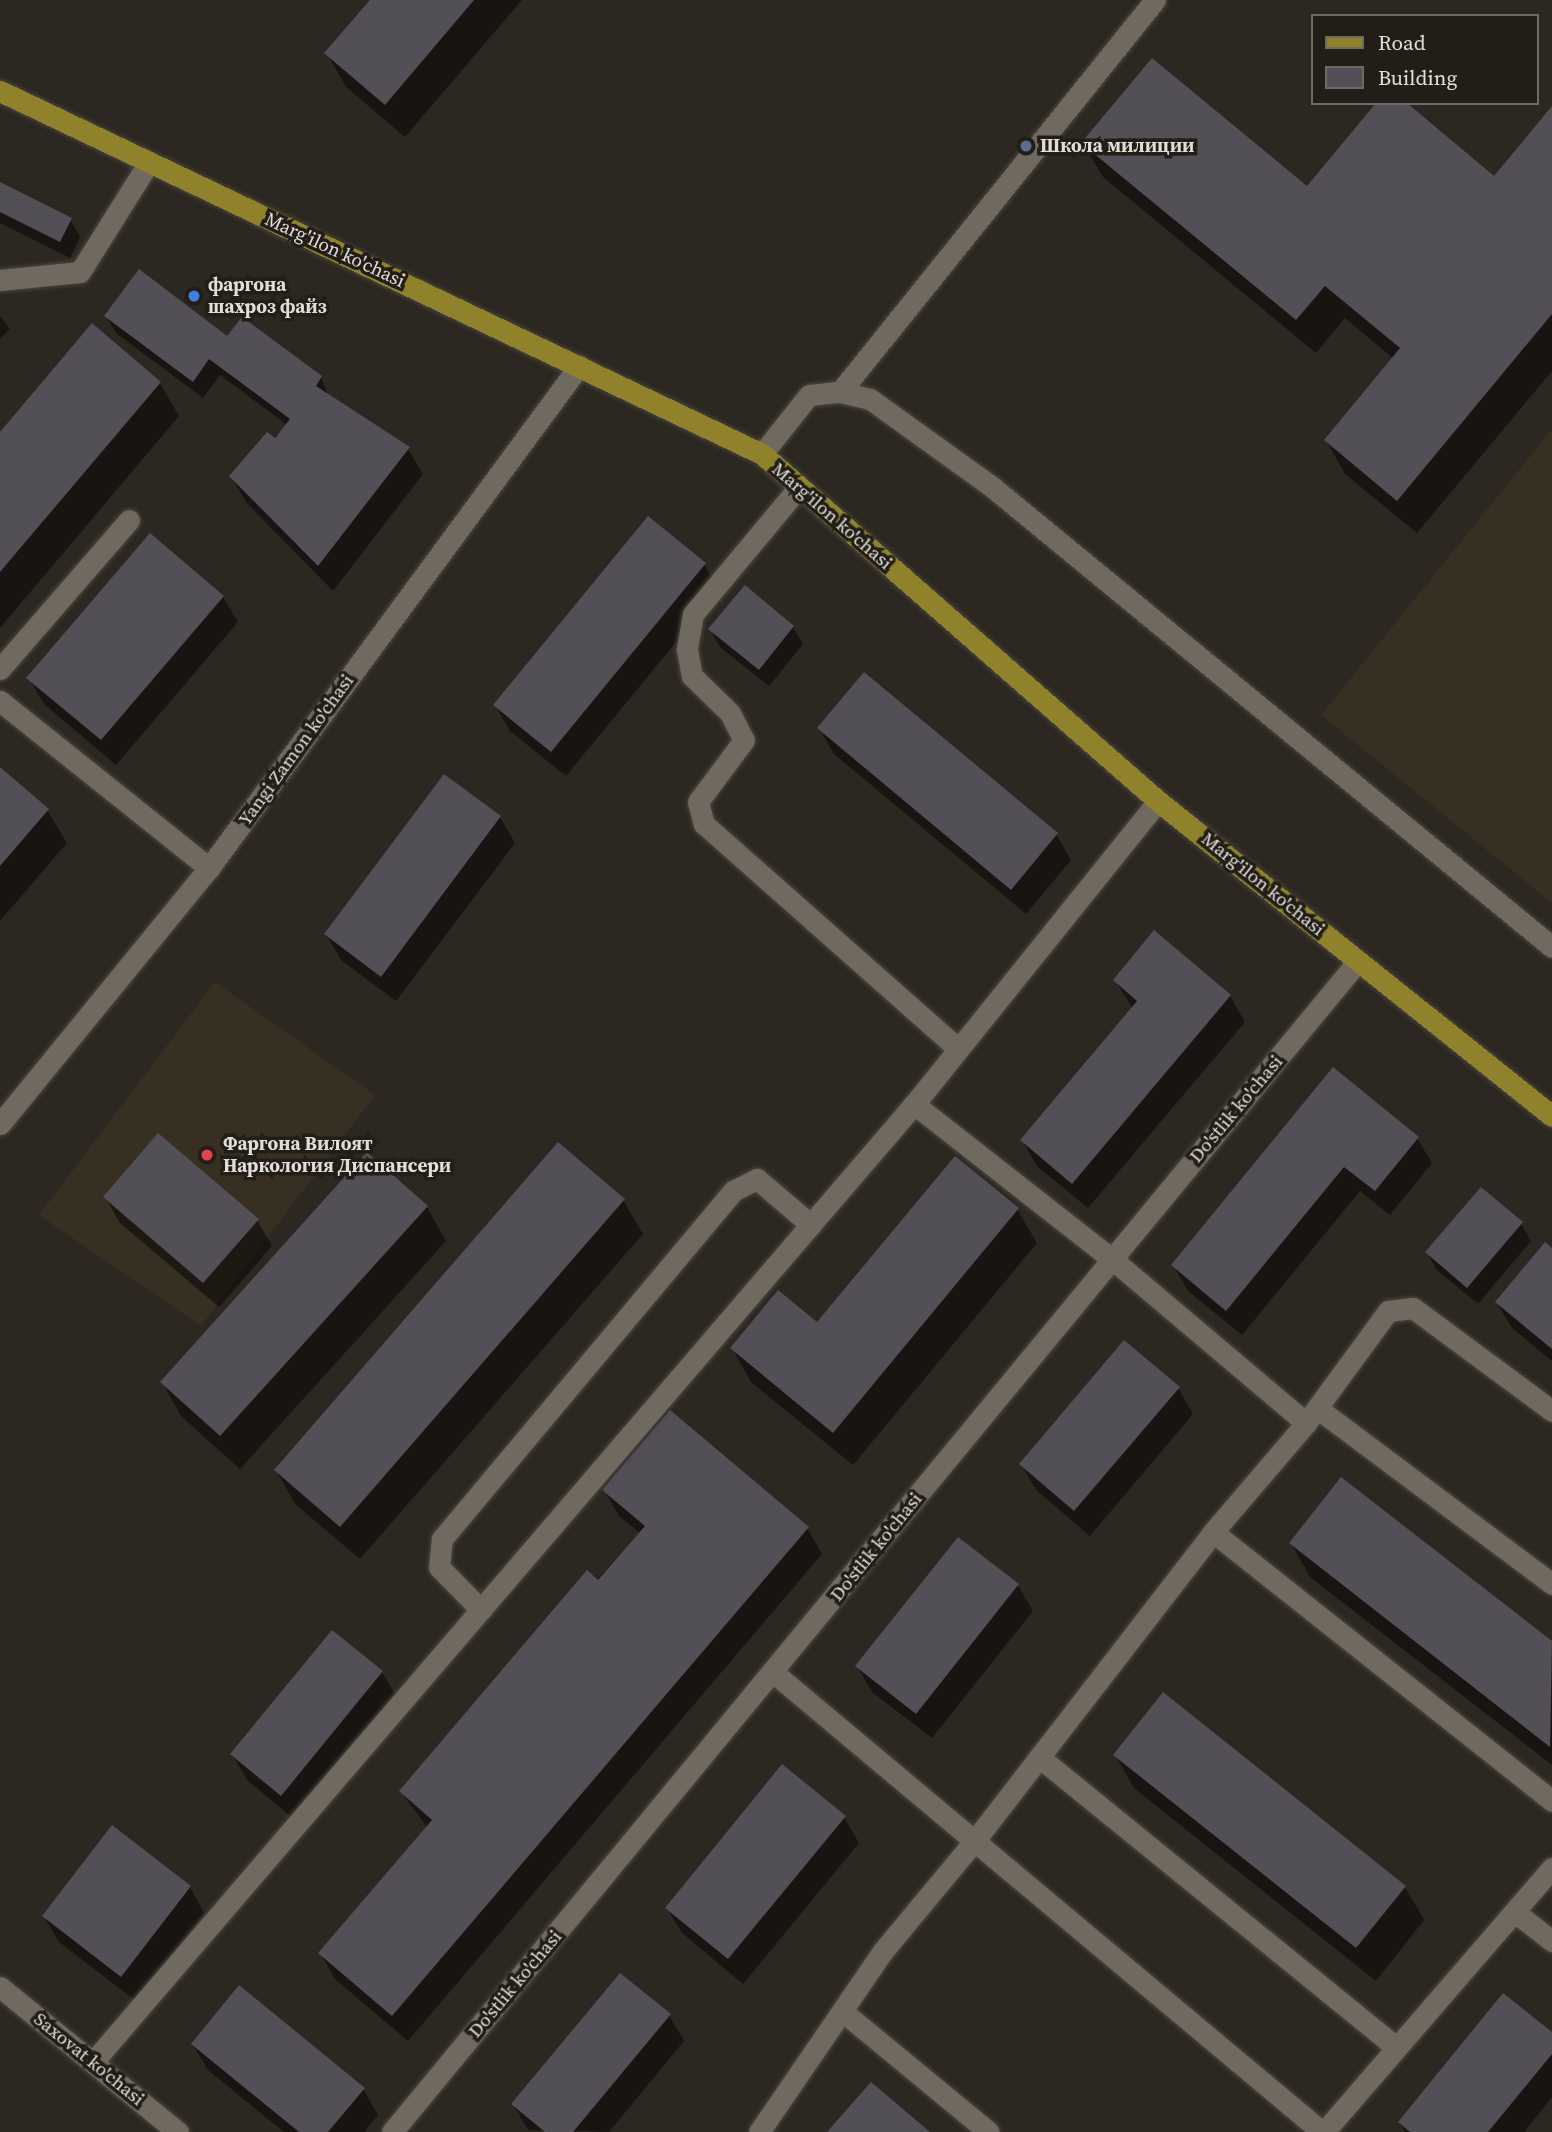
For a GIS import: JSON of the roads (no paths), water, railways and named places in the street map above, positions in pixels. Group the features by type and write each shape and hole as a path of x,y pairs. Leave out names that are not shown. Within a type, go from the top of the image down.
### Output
{"main road":[{"name":"Marg'ilon ko'chasi","path":"0,91 762,454 1158,801 1552,1116"}],"street":[{"path":"840,392 1155,0"},
{"path":"0,280 80,272 149,162"},
{"name":"Yangi Zamon ko'chasi","path":"0,1124 209,868 579,366"},
{"path":"762,454 809,395 840,392 870,399 991,486 1552,947"},
{"path":"799,486 693,614 687,649 692,676 730,713 744,740 698,802 704,824 958,1049"},
{"path":"0,669 129,520"},
{"path":"0,701 209,868"},
{"path":"93,2063 914,1104 1158,801"},
{"name":"Do'stlik ko'chasi","path":"392,2132 774,1673 1358,961"},
{"path":"914,1104 1311,1416 1552,1584"},
{"path":"481,1610 439,1567 442,1539 733,1191 757,1179 811,1225"},
{"path":"759,2132 883,1951 976,1839 1213,1532 1311,1416 1388,1311 1413,1308 1552,1411"},
{"path":"1213,1532 1552,1801"},
{"path":"774,1673 976,1839 1323,2132 1516,1913 1552,1868"},
{"path":"1039,1757 1397,2048"},
{"path":"1516,1913 1552,1941"},
{"name":"Saxovat ko'chasi","path":"0,1987 178,2132"},
{"path":"842,2011 989,2132"}],"place":[{"name":"Школа милиции","path":"1026,146"},
{"name":"фаргона шахроз файз","path":"194,296"},
{"name":"Фаргона Вилоят Наркология Диспансери","path":"207,1155"}]}
